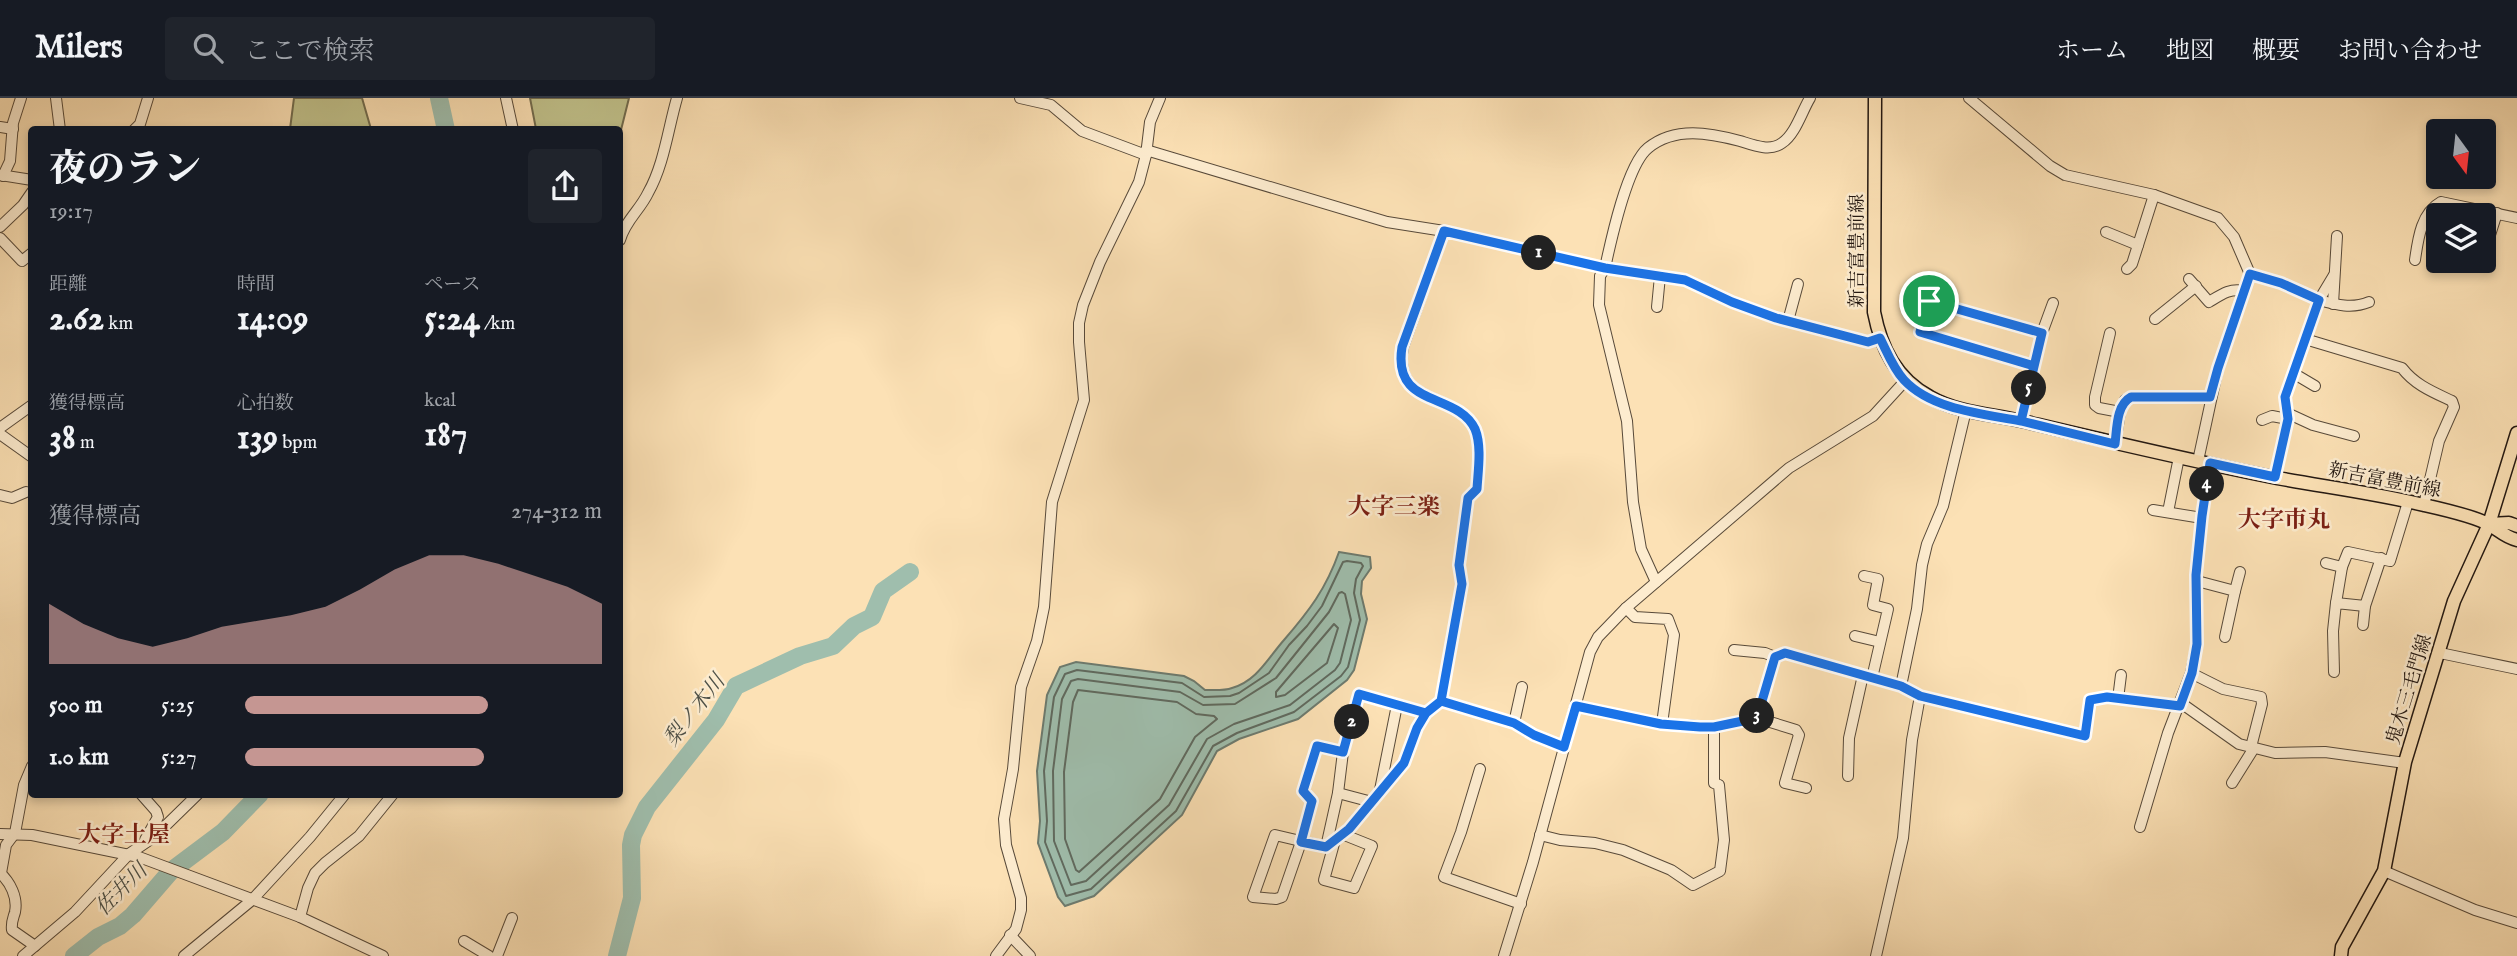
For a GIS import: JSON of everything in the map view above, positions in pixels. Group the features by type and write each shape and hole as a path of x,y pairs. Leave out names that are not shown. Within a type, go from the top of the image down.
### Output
{"main road":[{"name":"新吉富豊前線","path":"1875,98 1874,312 1880,338 1905,381 1931,398 1966,410 2115,444 2424,505 2489,524 2509,523 2517,526"},
{"name":"鬼木三毛門線","path":"2342,956 2343,947 2384,872 2405,763 2454,601 2489,524 2517,433"},
{"name":"新吉富豊前線","path":"2489,524 2504,537 2517,540"}],"street":[{"path":"21,98 13,129 10,161 2,175 28,179"},
{"path":"56,98 60,126"},
{"path":"137,126 148,98"},
{"path":"506,98 512,126"},
{"path":"623,230 648,195 655,179 677,98"},
{"path":"1020,98 1051,105 1082,131 1146,153 1380,220 1444,231 1605,268 1685,280 1732,302 1788,321 1868,342 1880,338"},
{"path":"996,956 1016,929 1021,904 1006,845 1004,819 1013,769 1021,687 1037,641 1044,607 1052,502 1084,400 1079,323 1091,285 1139,181 1150,122 1160,98"},
{"path":"1656,582 1641,549 1633,502 1627,421 1599,305 1600,276 1605,268 1618,213 1638,162 1650,146 1683,133 1696,132 1758,146 1776,146 1784,142 1810,98"},
{"path":"1969,98 2050,166 2065,175 2154,195 2218,218 2234,237 2250,274 2210,397 2197,581 2197,644 2192,673 2168,733 2140,827"},
{"path":"0,127 13,129"},
{"path":"2127,270 2132,264 2154,195"},
{"path":"0,227 28,198"},
{"path":"2415,260 2419,234 2434,206 2441,202 2517,218"},
{"path":"1343,752 1317,746 1303,791 1312,801 1301,842 1282,897 1253,897 1275,835 1301,842 1326,847 1339,837 1404,763 1417,728 1426,713 1441,701 1462,584 1459,565 1468,498 1477,489 1477,436 1474,427 1460,413 1416,392 1405,377 1401,362 1402,347 1444,231"},
{"path":"2106,232 2137,245"},
{"path":"2333,304 2337,236"},
{"path":"0,238 22,261 28,256"},
{"path":"2250,274 2333,304 2359,306 2369,302"},
{"path":"2275,477 2288,416 2285,397 2319,300 2334,275"},
{"path":"1657,307 1660,276"},
{"path":"2155,319 2193,283 2209,302 2225,292 2235,289 2244,291"},
{"path":"1788,321 1798,284"},
{"path":"2034,366 1920,332 1929,301 2042,333"},
{"path":"2021,421 2042,333 2053,303"},
{"path":"2110,333 2095,405 2120,412"},
{"path":"2305,339 2395,365 2424,388 2452,401 2454,407 2438,441 2424,505"},
{"path":"2293,373 2315,386"},
{"path":"1504,956 1521,904 1590,652 1598,637 1626,608 1789,468 1873,416 1905,381"},
{"path":"2115,444 2120,412 2125,400 2131,397 2210,397"},
{"path":"28,408 0,431 28,454"},
{"path":"1901,686 1917,609 1922,565 1927,544 1943,506 1966,410"},
{"path":"2262,420 2272,416 2288,416 2354,436"},
{"path":"2168,512 2179,457"},
{"path":"0,495 12,498 26,492"},
{"path":"2334,672 2333,631 2336,603 2342,567 2348,552 2390,561 2408,502"},
{"path":"2153,510 2202,518"},
{"path":"2363,625 2364,606 2381,558"},
{"path":"2326,563 2342,567"},
{"path":"2225,637 2240,572"},
{"path":"1848,776 1849,737 1888,609 1872,605 1878,579 1864,576"},
{"path":"2197,581 2235,591"},
{"path":"2336,603 2364,606"},
{"path":"1626,608 1635,617 1668,619 1674,635 1661,724"},
{"path":"1855,636 1880,642"},
{"path":"1734,650 1765,653 1775,657 1785,653 1901,686 1920,696 2085,736 2090,700 2107,697 2180,705 2239,744 2275,753 2325,752 2405,763"},
{"path":"2440,653 2517,669"},
{"path":"1757,718 1775,657"},
{"path":"2192,673 2224,689 2261,697 2262,704 2252,747 2232,783"},
{"path":"2118,699 2121,675"},
{"path":"1514,723 1522,687"},
{"path":"1326,847 1338,793 1343,752 1359,694 1426,713"},
{"path":"1876,956 1903,838 1912,740 1920,696"},
{"path":"1441,701 1514,723 1534,735 1564,747"},
{"path":"1380,790 1397,705"},
{"path":"1576,706 1661,724 1714,727 1757,718 1797,730 1799,735 1785,783 1806,788"},
{"path":"1540,835 1623,850 1671,870 1693,885 1720,871 1724,840 1719,785 1714,783 1714,727"},
{"path":"1480,769 1444,877 1521,904"},
{"path":"28,776 15,833 6,845 1,873 10,883 16,902 12,930 35,946"},
{"path":"1338,793 1372,802"},
{"path":"23,956 75,912 142,845 158,817 145,798"},
{"path":"142,845 155,837 194,798"},
{"path":"184,956 248,899 310,837 342,798"},
{"path":"300,917 315,873 359,836 390,798"},
{"path":"0,834 15,833 134,855 300,917 379,954"},
{"path":"1339,837 1372,846 1354,888 1324,880 1339,837"},
{"path":"2384,872 2475,910 2517,923"},
{"path":"497,956 512,918"},
{"path":"1010,935 1030,956"},
{"path":"464,941 489,956"}],"green space":[{"path":"294,98 362,98 370,126 290,126"},
{"path":"530,98 629,98 622,126 535,126"}],"water":[{"path":"1339,552 1370,557 1371,568 1362,581 1361,594 1367,619 1354,670 1347,680 1298,719 1239,739 1217,751 1182,815 1094,896 1065,906 1058,897 1038,843 1040,821 1037,771 1047,695 1060,667 1076,662 1184,676 1205,690 1226,690 1241,685 1261,668 1309,609"}],"waterway":[{"name":"佐井川","path":"439,98 445,126"},
{"name":"梨ノ木川","path":"617,956 632,898 633,835 647,807 716,720 736,686 800,656 833,646 854,626 872,617 883,591 910,572"},
{"name":"佐井川","path":"74,956 133,915 171,871 223,832 256,798"}],"district":[{"name":"大字三楽","path":"1394,506"},
{"name":"大字市丸","path":"2284,519"},
{"name":"大字土屋","path":"124,834"}],"route":[{"path":"1929,301 1920,332 2034,366 2021,421 1961,409 1931,398 1905,381 1880,338 1868,342 1776,318 1732,302 1685,280 1605,268 1444,231 1402,347 1401,362 1405,377 1416,392 1460,413 1474,427 1477,436 1477,489 1468,498 1459,565 1462,584 1441,701 1426,713 1359,694 1343,752 1317,746 1303,791 1312,801 1301,842 1326,847 1349,829 1404,763 1417,728 1426,713 1433,707 1441,701 1514,723 1534,735 1564,747 1576,706 1661,724 1714,727 1757,718 1775,657 1785,653 1901,686 1920,696 2085,736 2090,700 2107,697 2180,706 2192,673 2197,644 2196,575 2210,463 2275,477 2286,435 2288,419 2285,397 2319,300 2281,283 2250,274 2210,397 2131,397 2125,400 2120,412 2115,444 2021,421 2042,333 1929,301"}]}
